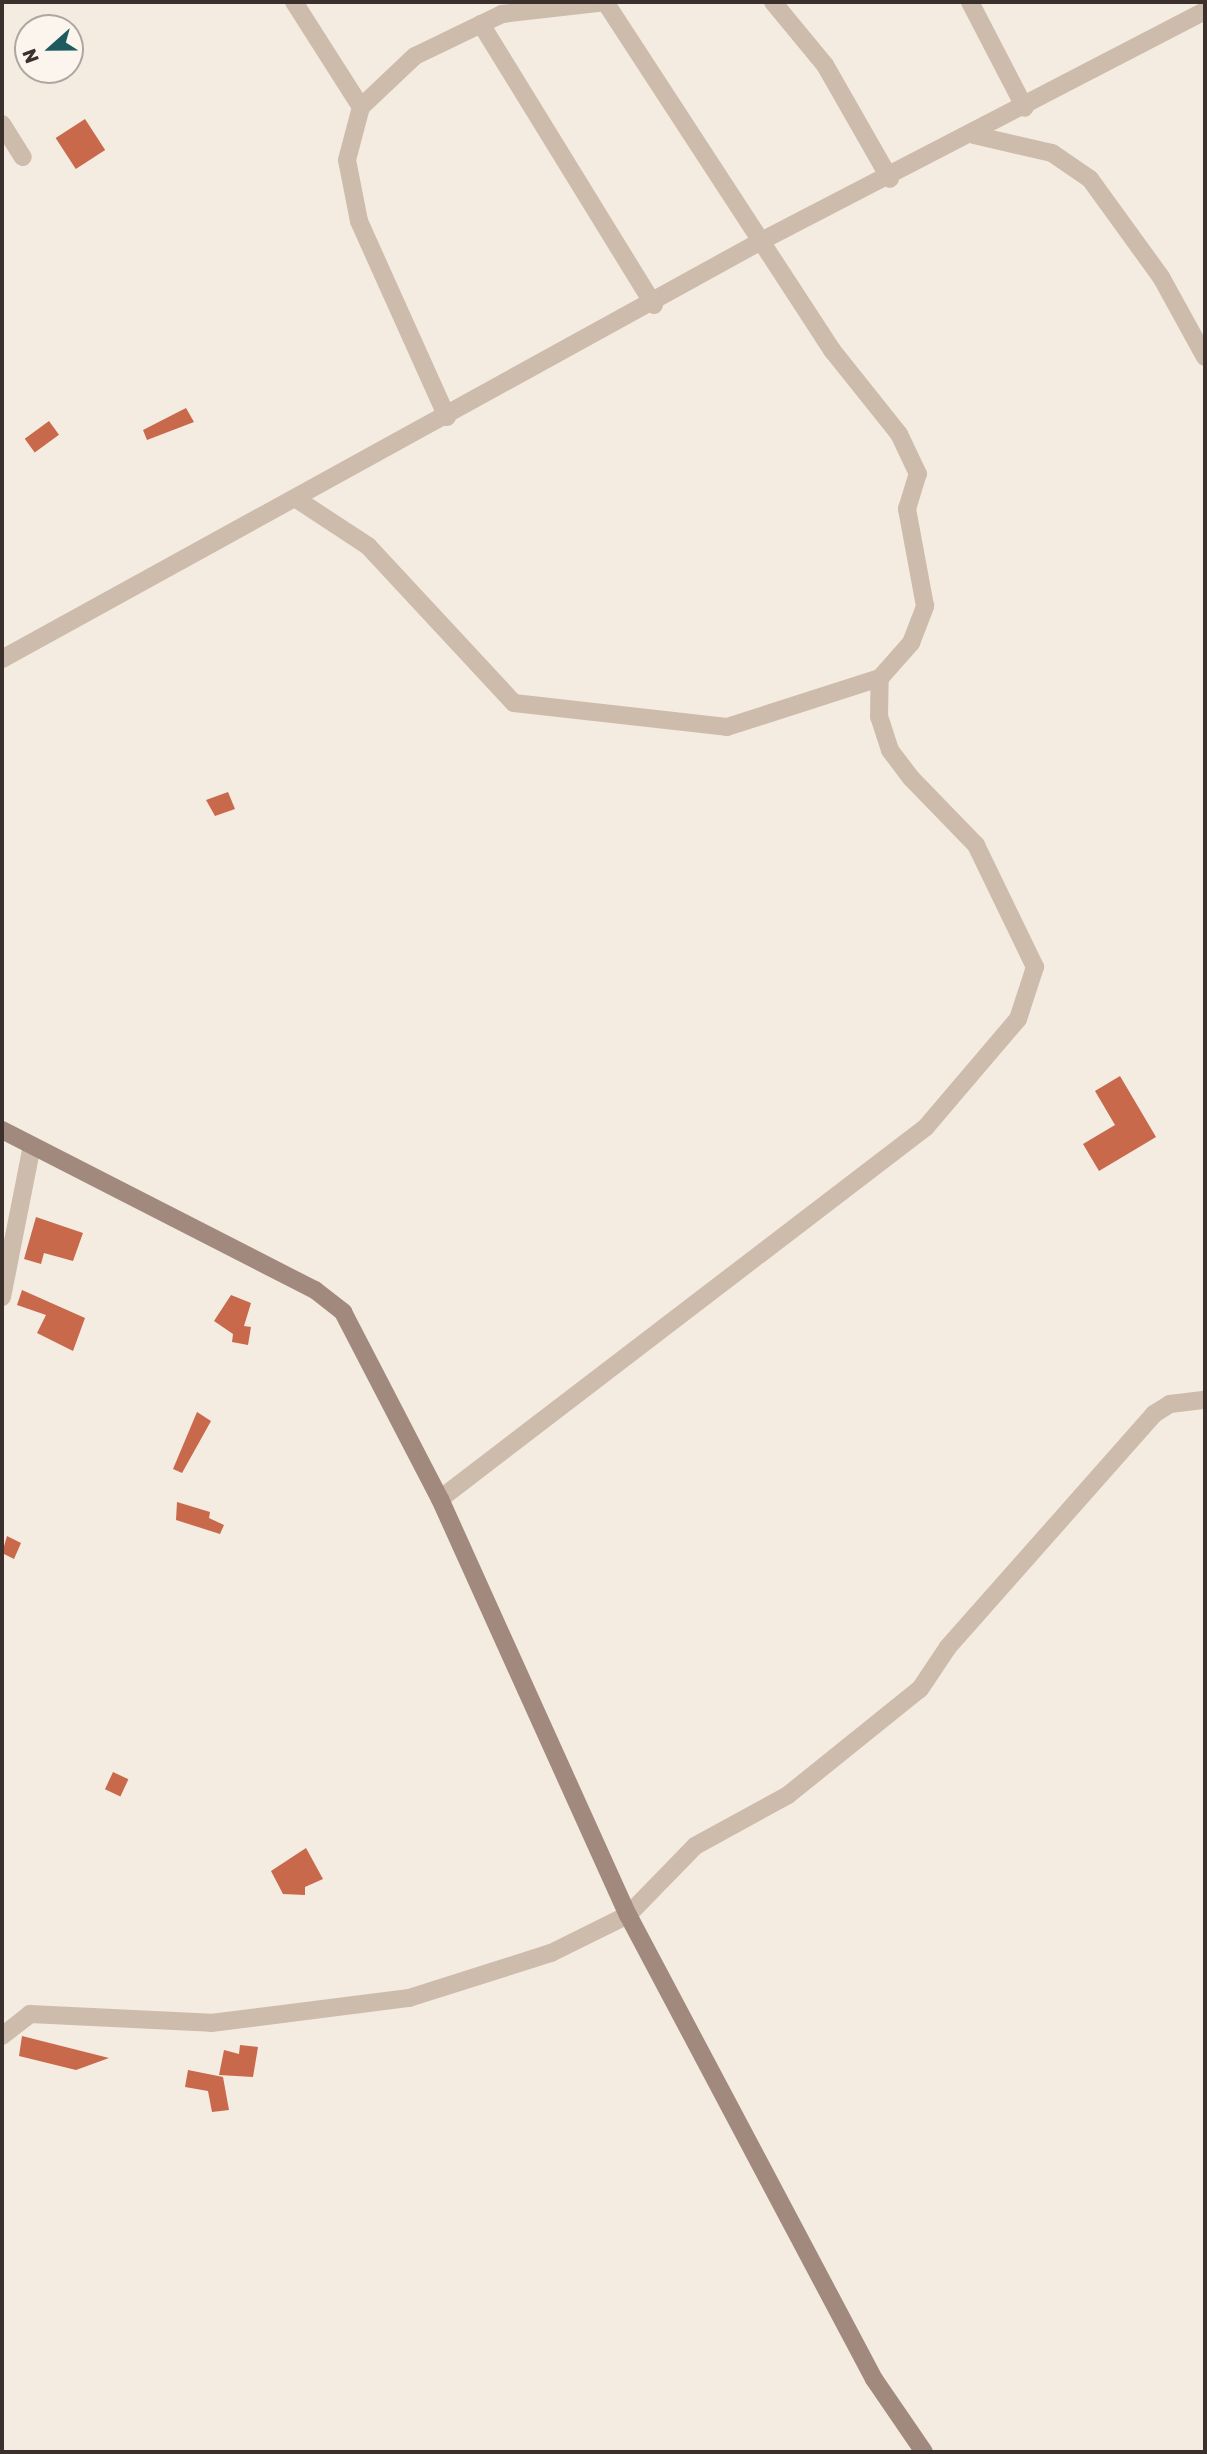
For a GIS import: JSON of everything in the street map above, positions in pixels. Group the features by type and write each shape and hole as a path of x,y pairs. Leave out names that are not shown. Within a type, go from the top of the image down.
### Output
{"main road":[{"path":"2,1130 31,1150 275,1269 342,1312 440,1499 628,1915 874,2379 919,2449"}],"street":[{"path":"294,2 361,107"},
{"path":"298,500 368,546 514,703 727,727 880,678 911,643 925,606 907,509 918,474 898,434 832,350 606,2 498,8 481,24 415,56 361,107 346,160 359,221 447,417"},
{"path":"773,2 825,65 890,179"},
{"path":"970,2 1025,108"},
{"path":"2,659 654,305 763,240 890,179 1205,11"},
{"path":"481,24 654,305"},
{"path":"2,124 23,157"},
{"path":"974,135 1052,153 1090,179 1161,277 1205,357"},
{"path":"440,1499 926,1127 1018,1019 1035,967 976,845 890,750 879,718 880,678"},
{"path":"2,1297 31,1150"},
{"path":"2,2036 30,2014 211,2023 409,1998 551,1953 628,1915 695,1846 788,1795 920,1689 948,1647 1154,1413 1170,1404 1205,1400"}],"building":[{"path":"85,119 105,150 76,169 56,138"},
{"path":"186,408 194,422 147,440 143,430"},
{"path":"49,421 59,435 35,452 25,439"},
{"path":"228,792 235,809 215,816 206,800"},
{"path":"1120,1076 1156,1137 1099,1171 1083,1144 1115,1125 1095,1091"},
{"path":"36,1217 83,1233 73,1261 44,1253 41,1264 24,1259"},
{"path":"22,1290 85,1318 73,1351 37,1333 46,1315 17,1305"},
{"path":"231,1295 251,1303 244,1326 251,1327 248,1345 232,1342 233,1334 214,1321"},
{"path":"197,1412 211,1421 182,1473 173,1469"},
{"path":"177,1502 210,1512 209,1518 224,1525 220,1534 176,1520"},
{"path":"7,1536 21,1543 14,1559 2,1553"},
{"path":"113,1772 128,1779 120,1796 105,1789"},
{"path":"306,1848 323,1879 305,1887 305,1895 283,1894 271,1871"},
{"path":"22,2036 109,2058 76,2070 19,2056"},
{"path":"240,2045 258,2047 253,2077 219,2075 224,2050 239,2054"},
{"path":"188,2070 223,2077 229,2110 212,2112 208,2091 185,2087"}]}
